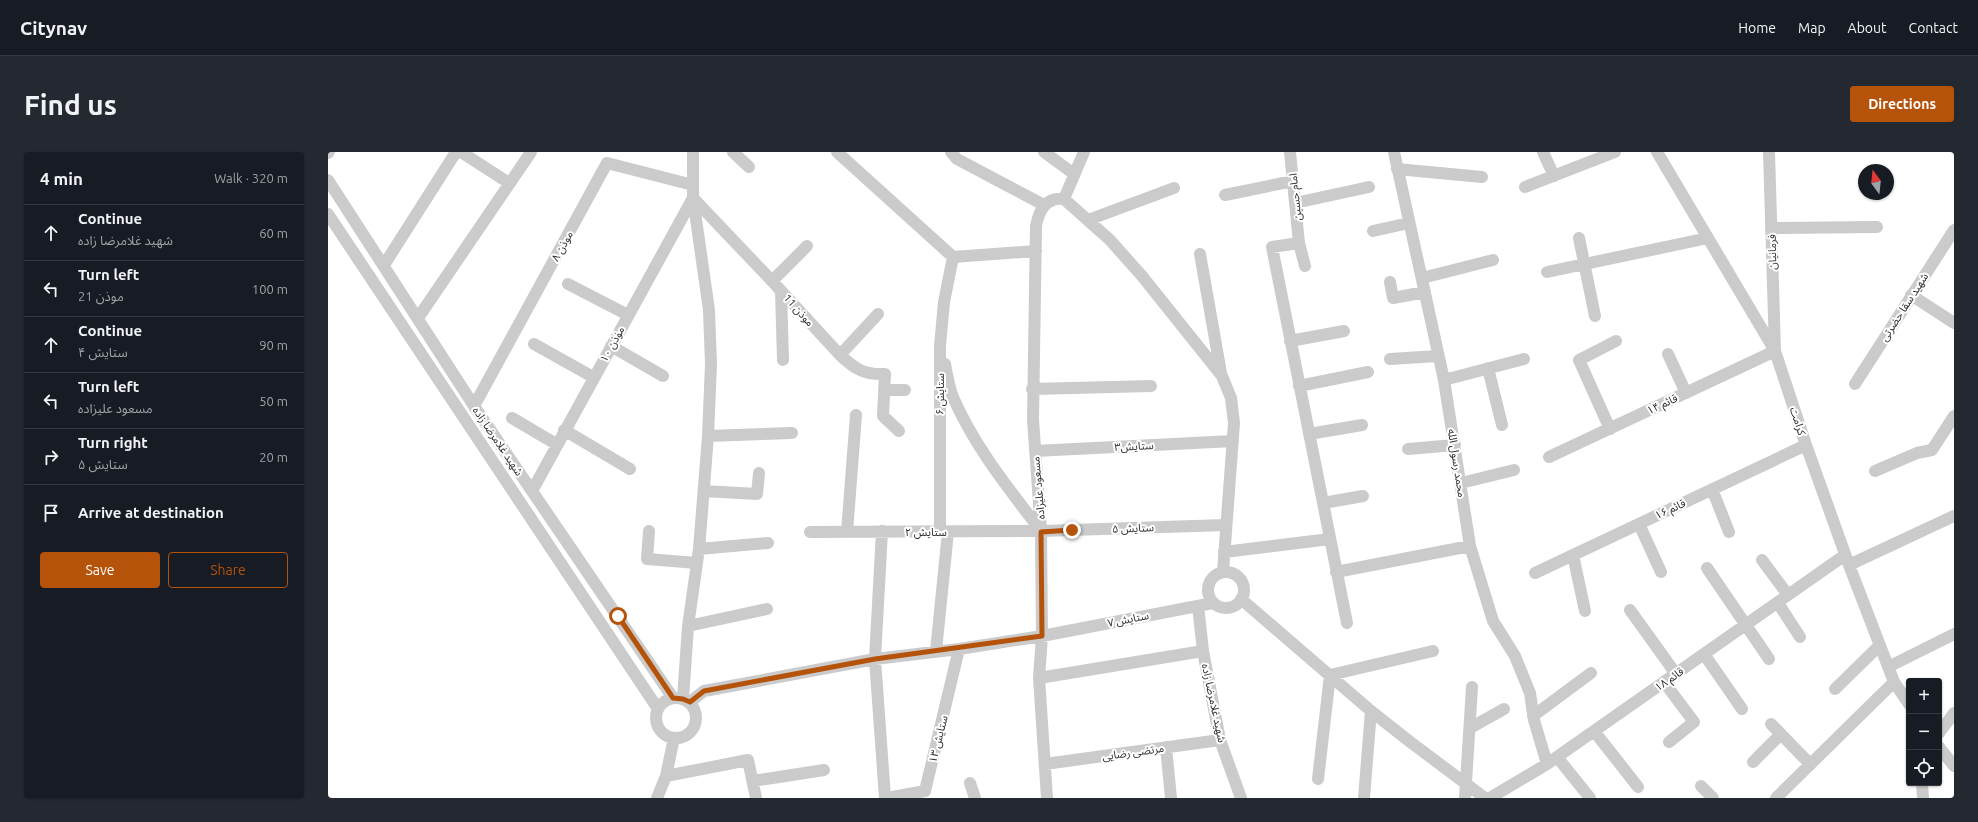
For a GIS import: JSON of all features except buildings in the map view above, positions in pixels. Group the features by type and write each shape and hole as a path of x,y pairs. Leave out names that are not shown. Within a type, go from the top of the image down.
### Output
{"street":[{"path":"384,265 456,152"},
{"path":"461,152 509,183"},
{"path":"418,318 530,152"},
{"path":"682,700 688,626 699,549 711,396 711,338 693,198 693,152"},
{"path":"733,152 749,167"},
{"path":"837,152 953,257 1036,251"},
{"path":"951,152 957,159 1044,205 1056,198 1064,199 1110,240 1142,276 1222,376"},
{"path":"1044,152 1074,174"},
{"path":"1064,199 1084,152"},
{"name":"امام حسین","path":"1290,152 1299,243 1305,266"},
{"name":"محمد رسول الله","path":"1394,152 1444,380 1470,546 1493,621 1514,656 1530,693 1533,716 1552,761"},
{"path":"1543,152 1554,176"},
{"path":"1525,187 1615,152"},
{"name":"کرامت","path":"1657,152 1775,351 1806,445 1847,560 1894,682 1906,700"},
{"name":"فرمانیان","path":"1769,152 1775,351"},
{"name":"موذن ۸","path":"474,406 607,163 693,185"},
{"path":"1397,168 1482,177"},
{"name":"شهید غلامرضا زاده","path":"328,180 474,406 532,491 682,700"},
{"path":"1225,196 1293,181"},
{"path":"1295,203 1369,187"},
{"path":"1088,220 1174,188"},
{"name":"موذن 11","path":"693,198 840,355 852,366 869,374 885,374 883,416 899,431"},
{"name":"موٰذن ۱۰","path":"532,491 556,444 693,198"},
{"name":"مسعود علیزاده","path":"1044,205 1038,215 1036,226 1032,389 1041,532 1042,636 1040,678 1047,798"},
{"name":"شهید غلامرضا زاده","path":"328,214 658,709"},
{"path":"1373,231 1409,223"},
{"path":"1771,228 1877,227"},
{"name":"شهید سقا حضرتی","path":"1855,384 1954,230"},
{"path":"1579,238 1583,265 1595,316"},
{"path":"1547,272 1708,238"},
{"path":"1299,243 1272,247 1347,623"},
{"path":"772,281 806,246"},
{"path":"1200,254 1222,376 1231,398 1233,412 1233,441 1225,525 1223,572"},
{"name":"ستایش ۶","path":"944,532 940,346 943,309 953,257"},
{"path":"1422,278 1493,260"},
{"path":"1390,282 1393,298 1424,292"},
{"path":"568,284 628,315"},
{"path":"781,292 783,360"},
{"path":"1911,295 1954,323"},
{"path":"840,355 878,314"},
{"path":"1290,341 1344,331"},
{"path":"1610,429 1579,360 1616,341"},
{"path":"534,344 593,377"},
{"path":"611,346 663,376"},
{"path":"940,346 952,396 965,420 999,476 1041,532"},
{"name":"قائم ۱۴","path":"1549,457 1775,351"},
{"path":"1668,354 1686,393"},
{"path":"1390,359 1438,356"},
{"path":"1444,380 1524,359"},
{"path":"1488,368 1502,425"},
{"path":"1299,386 1368,372"},
{"path":"1032,389 1151,386"},
{"path":"884,390 906,390"},
{"path":"847,532 856,415"},
{"path":"1875,471 1917,453 1932,450 1954,416"},
{"path":"512,418 556,444"},
{"path":"1309,434 1362,425"},
{"path":"564,430 630,469"},
{"path":"708,436 792,433"},
{"name":"ستایش۳","path":"1035,451 1233,441"},
{"path":"1408,449 1455,445"},
{"name":"قائم ۱۶","path":"1534,574 1806,445"},
{"path":"1461,483 1514,470"},
{"path":"704,491 757,494 759,473"},
{"path":"1712,489 1729,532"},
{"path":"1322,503 1363,496"},
{"name":"قائم ۱۸","path":"1490,798 1552,761 1788,595 1847,560 1954,516"},
{"path":"1639,524 1660,572"},
{"name":"ستایش ۵","path":"1041,532 1225,525"},
{"path":"882,531 875,659 886,798"},
{"path":"649,532 647,559 697,563"},
{"name":"ستایش ۲","path":"810,532 1041,532"},
{"path":"936,651 944,532"},
{"path":"1224,552 1330,539"},
{"path":"699,549 768,543"},
{"path":"1336,572 1470,546"},
{"path":"1573,555 1585,611"},
{"path":"1762,560 1788,595"},
{"path":"1707,568 1769,659"},
{"path":"1223,572 1231,572 1238,576 1243,583 1244,591 1241,599 1236,605 1228,608 1220,607 1213,603 1207,588 1210,580 1215,574 1223,572"},
{"path":"1241,599 1408,742 1485,798"},
{"name":"ستایش ۷","path":"682,700 704,691 875,659 959,649 1042,636 1213,603"},
{"path":"1778,603 1800,637"},
{"name":"شهید غلامرضا زاده","path":"1198,606 1203,651 1220,740 1241,798"},
{"path":"688,626 766,609"},
{"path":"1630,610 1676,674"},
{"path":"1888,667 1954,634"},
{"path":"1835,689 1880,645"},
{"name":"ستایش ۱۳","path":"886,798 925,791 959,649"},
{"path":"1040,678 1203,651"},
{"path":"1330,675 1432,651"},
{"path":"1704,654 1742,709"},
{"path":"1533,716 1591,673"},
{"path":"1318,779 1330,675"},
{"path":"1664,682 1694,722 1669,742"},
{"path":"1776,798 1894,682"},
{"path":"1465,798 1472,686"},
{"path":"682,700 696,712 696,722 692,731 684,737 674,738 665,735 658,728 656,719 658,709 664,702 682,700"},
{"path":"1470,728 1504,709"},
{"path":"1364,798 1371,711"},
{"path":"1942,729 1954,713"},
{"path":"1770,724 1810,764"},
{"path":"1594,731 1638,787"},
{"path":"1753,762 1780,734"},
{"path":"657,798 666,776 674,738"},
{"name":"مرتضی رضایی","path":"1045,764 1220,740"},
{"path":"1166,747 1171,798"},
{"path":"1941,750 1954,766"},
{"path":"666,776 748,760 756,798"},
{"path":"1552,761 1590,798"},
{"path":"753,781 824,770"},
{"path":"970,783 975,798"},
{"path":"1701,786 1713,798"},
{"path":"1922,786 1923,798"}],"route":[{"path":"618,616 673,698 683,699 690,702 704,691 875,659 959,649 1042,636 1041,532 1072,530"}]}
